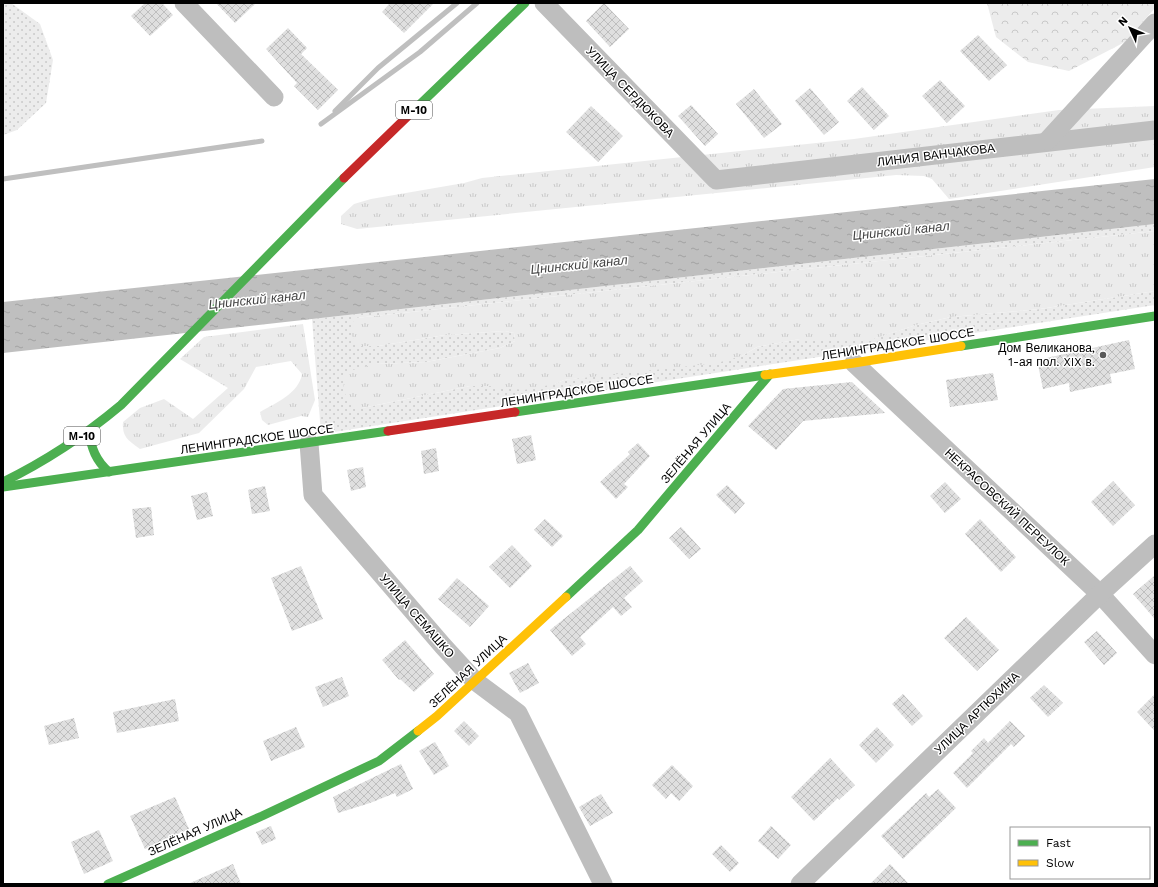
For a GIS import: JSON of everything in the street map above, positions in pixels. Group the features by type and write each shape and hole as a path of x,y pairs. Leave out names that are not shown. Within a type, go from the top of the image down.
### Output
{"main road":[{"name":"М-10","path":"3,482 25,472 51,456 89,431 121,405 358,164 524,3"},
{"name":"ЛЕНИНГРАДСКОЕ ШОССЕ","path":"3,487 309,444 770,374 854,363 1155,316"},
{"name":"ЗЕЛЁНАЯ УЛИЦА","path":"108,884 262,816 379,761 437,716 638,530 770,374"},
{"path":"89,431 90,440 96,458 109,472"}],"street":[{"path":"184,3 274,97"},
{"name":"УЛИЦА СЕРДЮКОВА","path":"544,3 716,180"},
{"path":"1047,142 1155,23"},
{"name":"ЛИНИЯ ВАНЧАКОВА","path":"716,180 1155,130"},
{"name":"НЕКРАСОВСКИЙ ПЕРЕУЛОК","path":"854,363 1100,594 1155,656"},
{"name":"УЛИЦА СЕМАШКО","path":"309,444 313,495 475,681 518,713 602,884"},
{"name":"УЛИЦА АРТЮХИНА","path":"800,884 1100,594 1155,544"}],"green space":[{"path":"3,3 11,3 40,24 53,60 46,103 17,130 3,135"},
{"path":"987,3 1155,3 1155,8 1125,42 1069,71 1028,62 996,37"},
{"path":"1155,106 1155,167 949,199 932,179 924,176 896,175 357,229 341,224 341,216 354,204 371,199 464,183 482,178 854,139 1059,110"},
{"path":"1155,224 1155,231 356,318 378,346 445,335 505,331 514,333 515,341 500,348 426,362 375,364 362,408 470,386 555,384 564,380 742,356 757,347 800,339 872,339 916,325 951,317 1040,309 1155,291 1155,305 321,434 312,319"},
{"path":"1155,231 1155,291 1040,309 951,317 916,325 873,339 800,339 757,347 742,356 717,363 564,380 555,384 524,390 489,386 470,386 362,408 353,407 344,392 343,375 349,371 375,364 426,362 500,348 515,341 514,333 505,331 445,335 378,346 361,346 354,341 351,333 351,324 356,318"},
{"path":"303,324 315,400 308,417 301,416 268,425 262,420 260,412 286,397 292,392 300,381 302,374 291,361 256,367 244,389 199,433 140,449 125,435 123,422 140,408 164,399 193,419 228,388 180,359 204,337"}],"water":[{"name":"Цнинский канал","path":"1155,179 1155,224 3,353 3,302"}],"building":[{"path":"145,3 162,3 173,15 150,36 131,16"},
{"path":"216,3 256,3 235,23"},
{"path":"390,3 434,3 404,33 382,12"},
{"path":"604,3 629,29 610,47 586,21"},
{"path":"288,28 307,48 301,54 338,90 318,110 294,86 297,83 266,49"},
{"path":"978,35 1007,65 989,81 960,51"},
{"path":"940,80 965,106 947,123 922,96"},
{"path":"862,87 889,116 874,130 847,101"},
{"path":"810,88 839,122 824,135 795,101"},
{"path":"754,89 782,124 764,138 736,104"},
{"path":"691,105 718,134 705,146 678,116"},
{"path":"591,106 623,136 598,162 566,132"},
{"path":"1129,340 1135,369 1110,374 1112,383 1070,392 1069,383 1043,389 1037,360"},
{"path":"993,373 998,400 950,407 946,380"},
{"path":"852,382 885,413 803,421 776,450 748,426 783,389"},
{"path":"531,435 536,460 517,464 512,439"},
{"path":"638,443 650,456 624,484 628,487 616,499 600,482 630,454 628,452"},
{"path":"436,448 439,471 424,474 421,451"},
{"path":"363,467 366,487 351,491 347,470"},
{"path":"1113,481 1135,505 1113,526 1091,502"},
{"path":"945,482 961,499 945,513 930,496"},
{"path":"727,485 745,503 735,514 716,495"},
{"path":"265,486 270,511 252,514 248,490"},
{"path":"207,492 213,516 197,520 191,496"},
{"path":"151,507 154,535 136,538 132,509"},
{"path":"545,519 563,536 552,547 534,530"},
{"path":"980,519 1016,557 1001,572 965,534"},
{"path":"681,527 701,549 689,559 669,538"},
{"path":"512,545 532,566 510,588 489,567"},
{"path":"301,566 323,619 292,631 271,578"},
{"path":"630,566 643,581 624,598 632,607 621,616 613,607 580,637 586,644 572,656 550,630"},
{"path":"1155,575 1155,619 1133,594"},
{"path":"457,578 489,606 470,627 438,599"},
{"path":"966,617 999,650 977,671 944,638"},
{"path":"1097,631 1117,653 1104,665 1084,642"},
{"path":"405,640 434,674 414,692 400,679 399,680 382,660"},
{"path":"528,663 539,683 520,693 509,673"},
{"path":"342,677 349,696 323,707 315,687"},
{"path":"1044,685 1063,703 1048,717 1030,698"},
{"path":"903,694 923,716 912,726 892,704"},
{"path":"1155,694 1155,731 1137,712"},
{"path":"175,699 179,721 117,733 113,712"},
{"path":"74,718 79,738 49,745 44,726"},
{"path":"464,721 479,736 469,746 454,731"},
{"path":"1010,721 1025,736 1014,747 1011,744 967,788 953,773 973,753 971,751 984,738 988,743"},
{"path":"296,727 305,747 271,761 263,741"},
{"path":"877,727 894,745 876,763 859,745"},
{"path":"435,742 449,766 434,775 419,751"},
{"path":"830,758 855,785 839,800 838,798 814,821 791,797"},
{"path":"401,764 413,789 397,797 395,793 338,813 333,797"},
{"path":"672,765 693,786 679,801 671,793 666,799 652,785"},
{"path":"938,789 956,808 903,859 881,836 926,793 929,797"},
{"path":"601,794 613,813 590,826 579,807"},
{"path":"175,797 189,829 145,849 130,816"},
{"path":"271,826 276,839 262,845 256,832"},
{"path":"771,826 791,845 778,859 758,841"},
{"path":"99,830 113,861 84,874 71,842"},
{"path":"721,845 739,863 730,872 712,854"},
{"path":"233,864 241,884 188,884"},
{"path":"890,864 909,884 870,884"}],"waterway":[{"path":"335,111 378,68 457,3"},
{"path":"321,124 420,52 477,3"},
{"path":"3,179 262,141"}],"traffic: fast":[{"path":"412,112 525,3"},
{"path":"3,482 64,447 121,405 344,178"},
{"path":"961,346 1155,316"},
{"path":"566,597 638,530 770,374"},
{"path":"515,412 765,375"},
{"path":"89,431 91,443 97,459 109,472"},
{"path":"3,487 388,431"},
{"path":"108,884 262,816 379,761 418,731"}],"traffic: slow":[{"path":"765,375 961,346"},
{"path":"418,731 437,716 566,597"}],"traffic: jam":[{"path":"344,178 412,112"},
{"path":"388,431 515,412"}],"place":[{"name":"Дом Великанова, 1-ая пол. XIX в.","path":"1103,355"}]}
